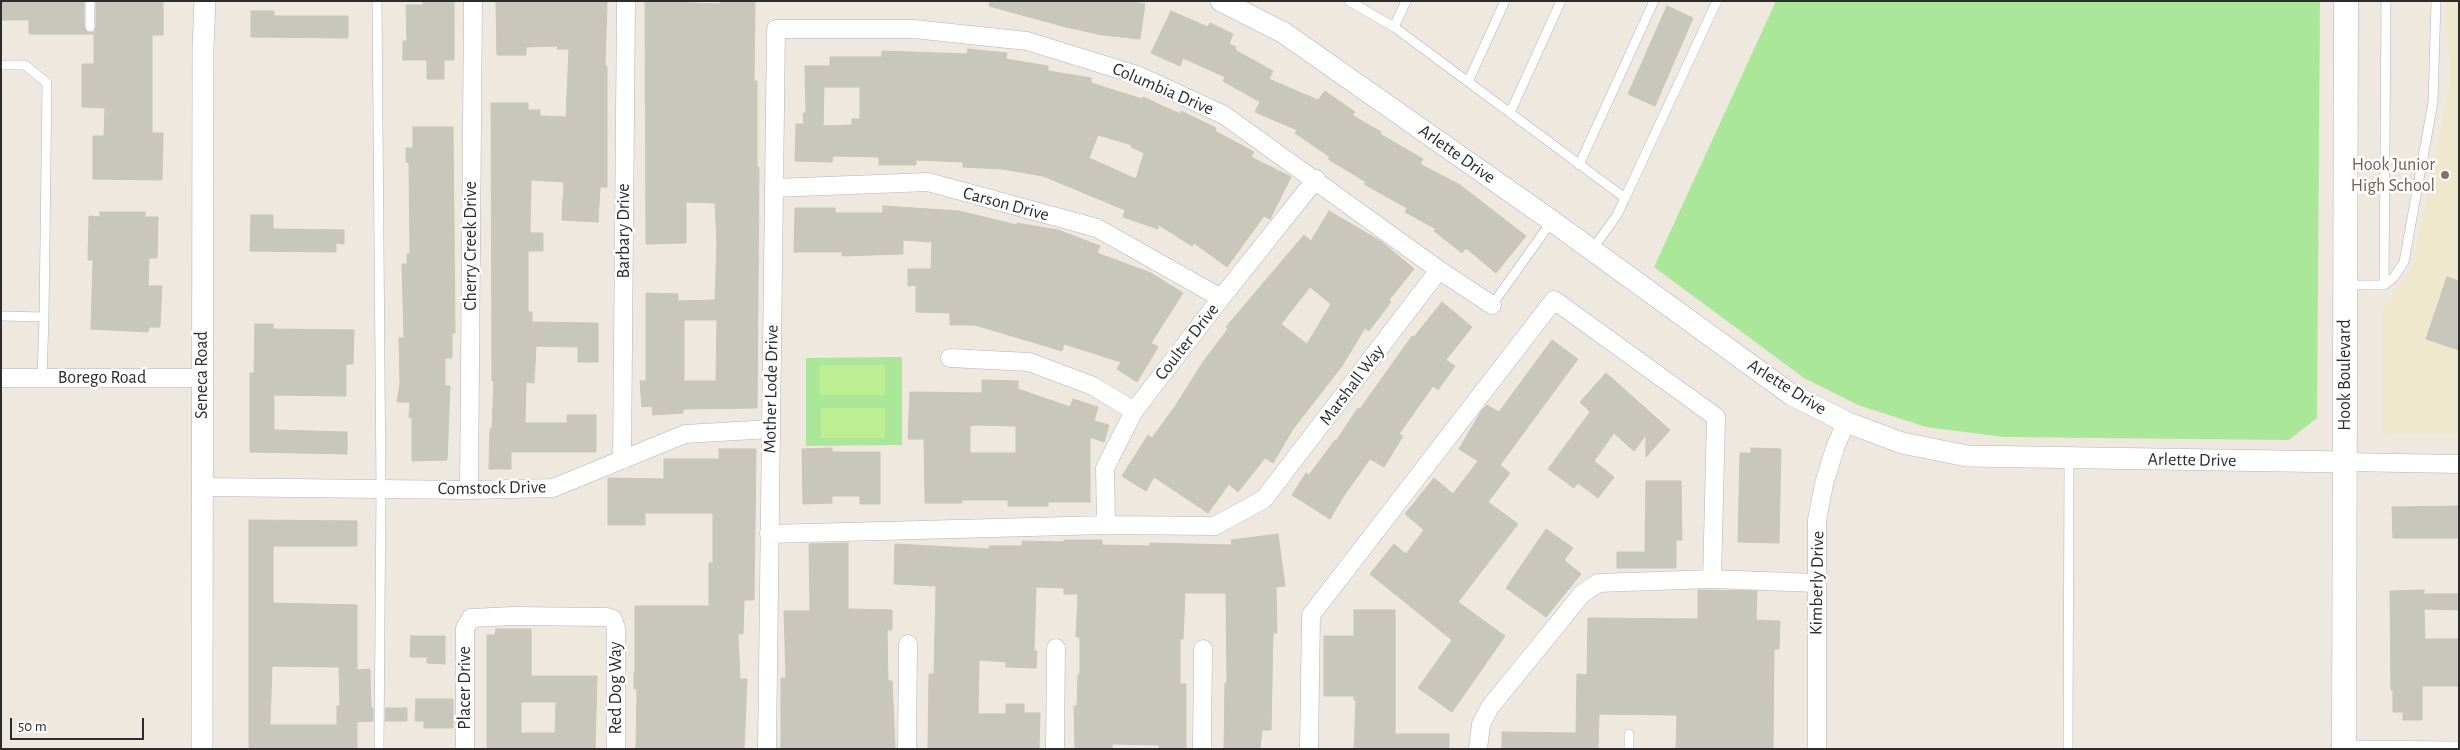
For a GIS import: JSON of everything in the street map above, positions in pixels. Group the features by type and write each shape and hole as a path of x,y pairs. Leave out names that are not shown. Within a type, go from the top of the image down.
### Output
{"main road":[{"name":"Hook Boulevard","path":"2344,747 2346,1"}],"street":[{"name":"Seneca Road","path":"202,749 205,1"},
{"name":"Cherry Creek Drive","path":"469,490 472,1"},
{"name":"Barbary Drive","path":"622,460 626,1"},
{"name":"Arlette Drive","path":"1221,1 1284,33 1552,221 1792,394 1846,422 1902,443 1967,456 2459,464"},
{"name":"Columbia Drive","path":"776,29 914,29 1027,41 1137,75 1224,115 1316,179 1440,270 1492,305"},
{"name":"Mother Lode Drive","path":"767,749 776,29"},
{"name":"Coulter Drive","path":"1106,525 1105,468 1134,411 1220,298 1316,179"},
{"name":"Carson Drive","path":"774,188 928,182 1096,228 1220,298"},
{"name":"Marshall Way","path":"1106,525 1215,526 1264,500 1440,270"},
{"path":"1309,749 1311,615 1554,300 1716,417 1712,579"},
{"path":"950,358 1029,362 1093,386 1134,411"},
{"name":"Borego Road","path":"1,378 202,378"},
{"name":"Kimberly Drive","path":"1817,749 1817,520 1830,466 1846,422"},
{"name":"Comstock Drive","path":"202,487 469,490 553,488 685,434 771,429"},
{"path":"770,534 1106,525"},
{"path":"1478,749 1481,724 1490,707 1582,594 1598,583 1712,579 1816,583"},
{"name":"Red Dog Way","path":"465,628 471,618 514,616 607,617 613,619 616,628 616,749"},
{"name":"Placer Drive","path":"465,628 465,749"},
{"path":"907,749 908,644"},
{"path":"1055,749 1056,648"},
{"path":"1202,649 1202,749"}],"lane":[{"path":"90,1 90,28"},
{"path":"377,1 381,488 379,749"},
{"path":"1349,1 1394,27 1625,198"},
{"path":"1394,27 1406,1"},
{"path":"1468,82 1505,1"},
{"path":"1510,113 1561,1"},
{"path":"1579,165 1654,1"},
{"path":"1592,251 1617,215 1717,1"},
{"path":"2384,285 2386,1"},
{"path":"2345,285 2384,285 2394,277 2404,262 2433,102 2436,1"},
{"path":"1,65 25,65 48,83 42,378"},
{"path":"1492,305 1552,221"},
{"path":"1,316 44,317"},
{"path":"2068,749 2069,458"},
{"path":"1629,734 1629,749"},
{"path":"2344,747 2459,746"}],"shaded area":[{"name":"Hook Junior High School","path":"2447,1 2459,1 2459,434 2383,433 2383,308 2412,268 2450,82"}],"green space":[{"path":"1776,1 2320,1 2317,418 2289,440 2004,437 1926,427 1858,405 1804,378 1654,267"},
{"path":"902,357 902,445 806,446 806,358"},
{"path":"820,365 885,365 885,395 820,395"},
{"path":"821,408 885,408 885,438 821,438"}],"building":[{"path":"1,1 84,1 84,27 90,33 94,32 96,27 96,1 163,1 163,35 152,35 152,133 163,133 162,180 93,179 93,136 104,136 105,108 82,107 82,64 94,64 94,34 29,34 29,20 1,20"},
{"path":"423,1 454,1 454,60 444,60 444,79 427,79 427,60 403,60 403,41 407,41 406,5 423,5"},
{"path":"496,1 607,1 605,66 607,66 607,187 600,187 598,222 562,220 564,182 531,180 530,233 543,233 543,251 528,251 528,312 532,312 532,322 598,323 598,362 578,362 578,347 536,346 534,383 526,382 525,423 567,423 567,415 596,415 596,452 511,452 511,469 489,469 494,381 492,381 491,103 528,103 528,110 540,110 540,116 566,117 569,49 557,49 558,46 526,47 526,55 497,55"},
{"path":"645,1 720,4 720,1 755,1 754,81 757,81 757,167 759,167 757,408 683,409 683,413 653,415 652,406 642,407 640,381 646,381 646,293 678,294 678,301 715,300 717,243 715,203 686,202 686,243 646,244","holes":["684,320 717,320 716,381 684,381"]},
{"path":"990,1 1126,1 1145,4 1140,39 1102,35 1066,27 989,6"},
{"path":"1667,6 1693,18 1655,106 1628,94"},
{"path":"251,11 274,11 274,16 348,16 348,38 251,37"},
{"path":"1171,11 1208,27 1210,23 1233,34 1229,44 1236,47 1235,50 1273,71 1269,79 1318,100 1325,91 1355,112 1352,115 1423,159 1420,164 1460,185 1526,236 1496,273 1466,248 1462,253 1434,231 1436,229 1405,212 1407,208 1364,184 1366,182 1328,159 1330,157 1295,133 1297,130 1255,112 1260,102 1223,81 1225,77 1183,58 1180,66 1151,53"},
{"path":"968,49 1007,53 1006,59 1048,66 1048,71 1091,78 1091,83 1142,99 1143,97 1180,114 1181,111 1216,128 1215,131 1254,152 1251,157 1291,177 1270,219 1264,216 1227,267 1194,243 1192,246 1159,225 1158,229 1123,217 1125,210 1043,176 1002,169 963,167 963,162 916,160 916,165 879,165 879,157 833,156 832,162 795,161 796,124 804,124 803,113 806,113 805,66 830,66 830,57 882,57 882,51 967,54","holes":["824,87 860,87 860,119 852,119 852,125 823,126","1098,135 1132,145 1131,147 1144,153 1136,179 1089,158"]},
{"path":"413,127 453,127 455,333 452,333 452,358 445,358 445,386 450,386 447,460 412,461 412,418 409,418 410,402 397,402 400,384 399,338 404,338 402,264 407,264 407,254 410,254 409,162 406,162 406,148 413,148"},
{"path":"883,206 959,211 1017,225 1017,223 1058,230 1100,246 1097,253 1151,273 1183,293 1151,343 1158,347 1137,382 1117,369 1121,362 1064,344 1062,351 975,325 950,325 950,313 916,312 916,285 908,286 908,269 931,269 932,242 903,240 903,254 842,256 842,252 794,252 795,208 835,208 835,213 883,213"},
{"path":"1329,211 1382,242 1414,269 1389,300 1391,302 1369,331 1365,328 1342,366 1293,429 1273,463 1265,458 1238,492 1229,484 1208,513 1154,477 1146,491 1122,476 1148,435 1152,438 1176,405 1203,362 1228,329 1226,327 1304,235 1311,241","holes":["1310,287 1331,304 1307,344 1281,324"]},
{"path":"100,212 145,212 145,217 158,217 157,258 149,258 148,286 162,286 160,327 149,327 148,332 91,329 93,260 88,260 89,216 100,217"},
{"path":"251,215 273,215 273,229 344,230 344,244 336,243 336,252 250,251"},
{"path":"2447,277 2459,281 2459,350 2426,339"},
{"path":"1442,302 1472,327 1446,360 1455,366 1438,390 1433,386 1399,434 1403,436 1384,467 1370,459 1330,519 1292,495 1306,473 1309,475 1336,441 1358,408 1360,409 1412,336 1414,337"},
{"path":"255,324 273,324 273,329 354,330 353,364 346,364 346,396 274,395 274,430 347,432 347,454 250,452 250,373 254,373"},
{"path":"1552,340 1578,359 1500,465 1510,473 1488,502 1518,524 1458,602 1505,636 1452,712 1418,688 1452,640 1370,574 1394,544 1406,554 1424,530 1405,514 1434,478 1453,494 1478,461 1459,449 1482,410 1487,405 1499,412"},
{"path":"1606,373 1670,430 1646,457 1646,435 1634,451 1614,433 1594,461 1614,477 1598,498 1578,483 1574,488 1548,469 1590,412 1580,402"},
{"path":"982,380 1018,381 1018,389 1070,407 1073,399 1098,407 1094,421 1109,425 1104,442 1090,437 1090,502 1048,502 1048,506 1008,506 1008,500 962,500 962,503 925,503 924,439 908,439 910,392 982,393","holes":["970,426 1016,426 1016,453 970,453"]},
{"path":"832,448 832,452 880,452 880,504 860,504 860,496 832,496 832,503 803,504 802,449"},
{"path":"1751,448 1781,449 1779,543 1738,542 1740,453 1751,453"},
{"path":"719,449 756,449 754,600 744,600 743,634 738,634 740,679 747,679 744,749 636,749 637,689 634,689 635,606 709,606 709,563 713,563 713,513 645,513 645,525 608,525 608,478 664,479 664,459 719,459"},
{"path":"1646,481 1681,481 1682,540 1676,540 1676,568 1617,568 1617,552 1645,552"},
{"path":"2459,506 2459,538 2393,538 2392,507"},
{"path":"249,520 357,521 357,546 273,546 273,603 357,605 357,670 370,669 373,721 357,722 357,749 249,749","holes":["272,666 339,667 340,706 337,706 337,725 270,725"]},
{"path":"1546,529 1573,548 1564,560 1581,574 1546,617 1506,588"},
{"path":"1278,534 1285,586 1276,587 1277,633 1273,633 1271,730 1262,730 1260,749 1224,749 1225,683 1227,683 1226,593 1185,593 1183,639 1180,639 1180,684 1186,684 1186,749 1159,749 1159,745 1112,744 1112,749 1075,749 1074,706 1077,706 1078,674 1080,674 1080,637 1076,637 1078,594 1064,594 1064,588 1036,587 1034,651 1037,651 1036,668 1006,667 1006,662 979,660 978,714 1006,714 1006,704 1024,704 1024,713 1040,713 1039,749 928,749 929,674 934,674 936,586 894,584 895,544 989,549 989,546 1022,546 1022,541 1064,542 1064,540 1102,540 1102,545 1150,546 1150,543 1232,545 1231,540"},
{"path":"848,543 848,609 892,610 892,630 887,630 888,681 892,681 895,749 781,749 781,678 786,678 784,611 810,611 809,544"},
{"path":"1698,590 1757,591 1756,620 1780,621 1779,649 1774,649 1773,749 1676,749 1677,715 1599,714 1598,749 1502,749 1502,732 1576,733 1577,674 1587,675 1588,618 1698,619"},
{"path":"2424,590 2424,594 2459,594 2459,610 2424,609 2425,639 2459,639 2459,686 2422,686 2422,720 2403,720 2403,712 2393,712 2390,591"},
{"path":"1354,610 1395,610 1395,734 1449,734 1449,749 1354,749 1356,700 1354,700 1354,696 1324,696 1324,636 1354,636"},
{"path":"496,629 531,629 531,676 597,676 595,749 487,749 487,635 495,635","holes":["521,702 556,702 555,733 521,733"]},
{"path":"411,636 445,636 445,664 427,663 427,657 410,657"},
{"path":"416,699 453,699 453,728 424,728 424,721 415,721"},
{"path":"386,708 407,708 407,721 385,721"}],"place":[{"name":"Hook Junior High School","path":"2445,175"}]}
